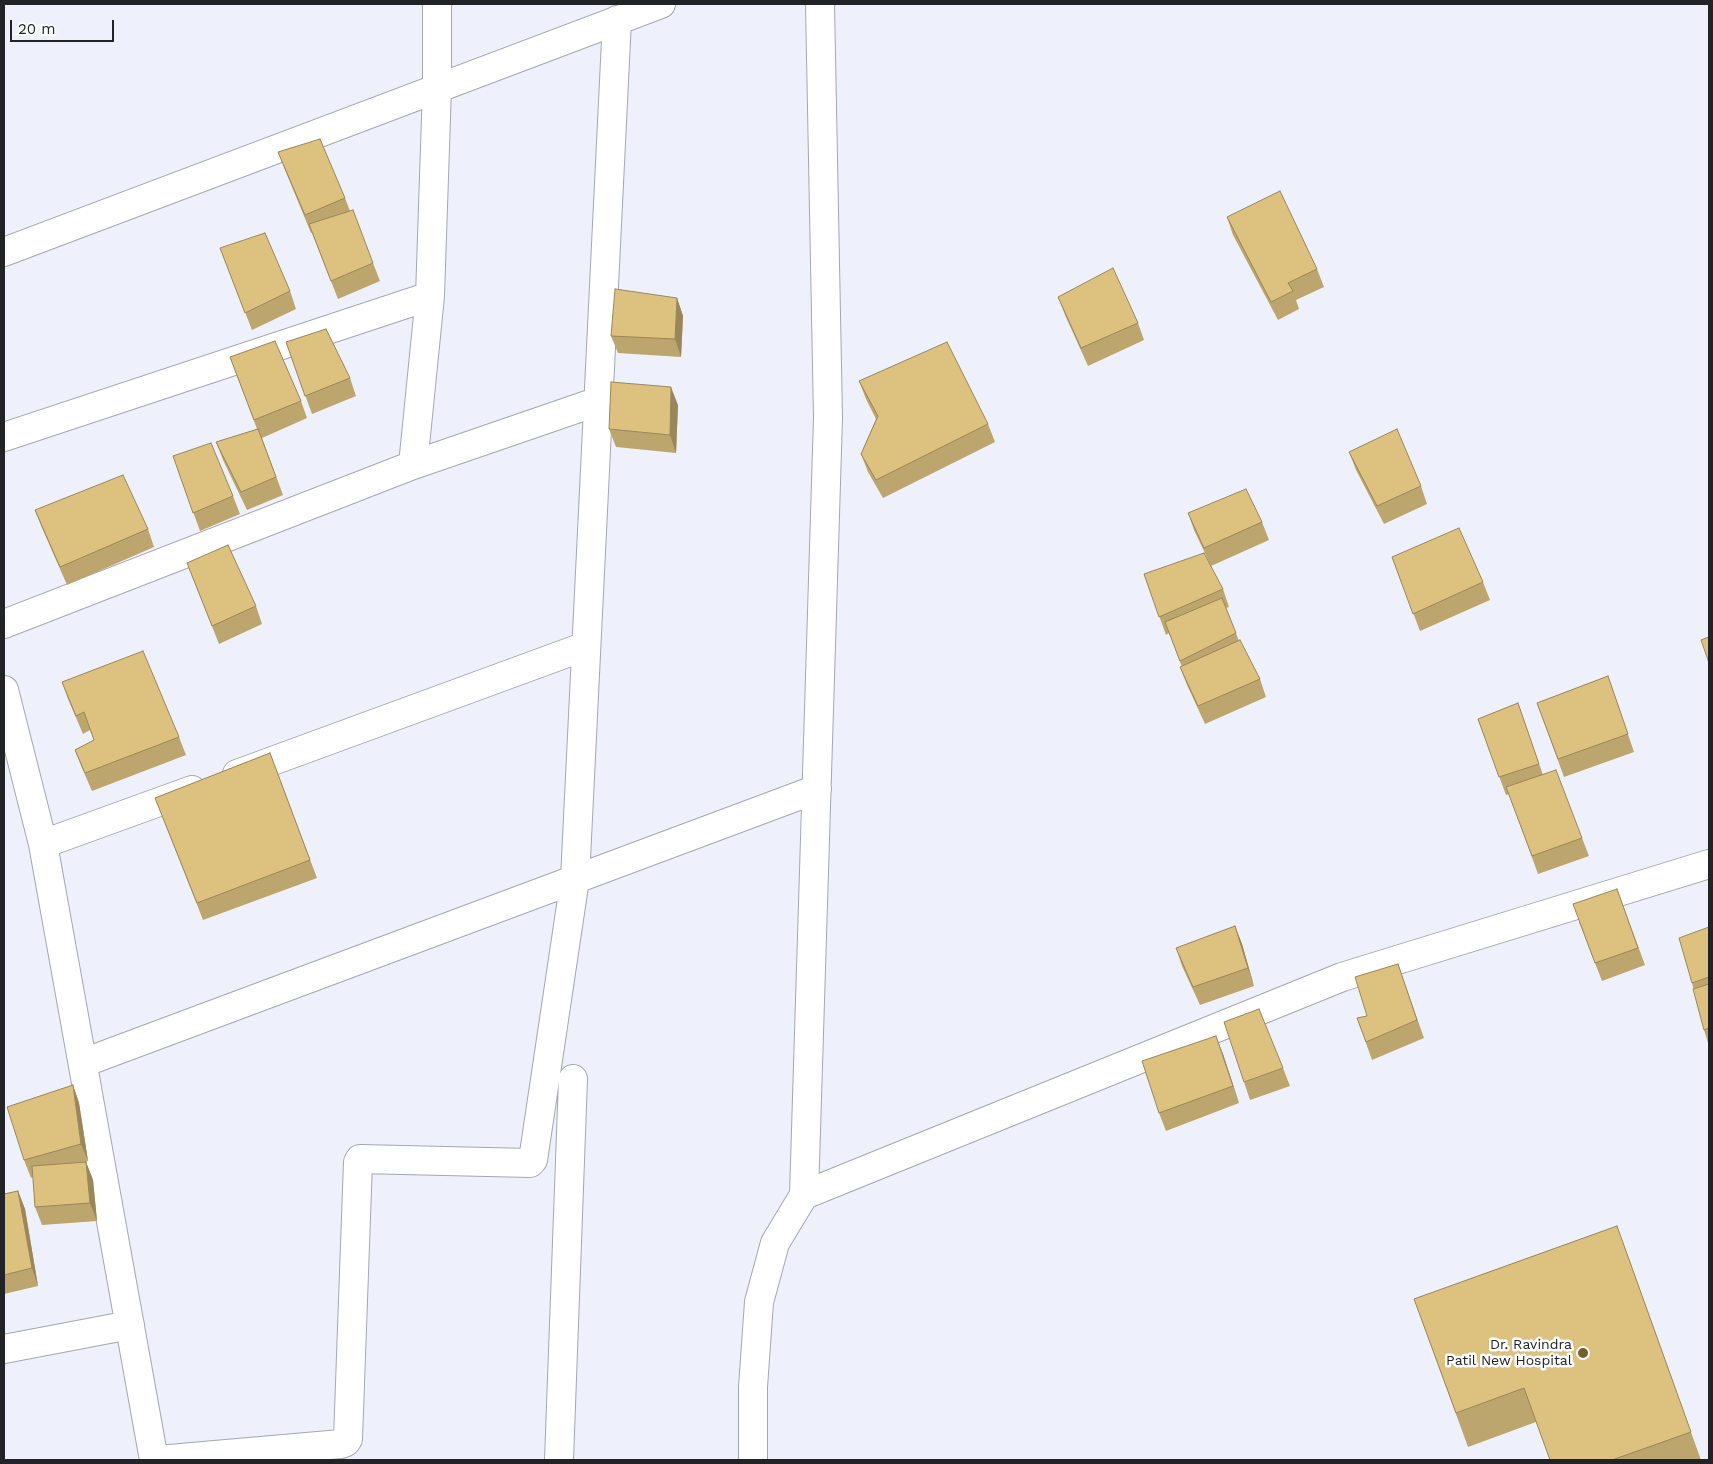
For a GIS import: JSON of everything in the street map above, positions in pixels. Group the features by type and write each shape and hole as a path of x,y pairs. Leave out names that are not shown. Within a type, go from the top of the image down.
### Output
{"street":[{"path":"413,465 430,296 437,88 437,4"},
{"path":"4,252 661,4"},
{"path":"753,1460 754,1387 759,1302 775,1243 804,1196 828,418 820,4"},
{"path":"4,690 43,844 156,1460 346,1442 348,1439 358,1162 362,1159 533,1162 575,879 617,20"},
{"path":"4,437 430,296"},
{"path":"4,624 413,465 599,401"},
{"path":"43,844 586,646"},
{"path":"82,1063 817,789"},
{"path":"804,1196 1342,977 1709,864"},
{"path":"559,1460 573,1079"},
{"path":"4,1349 130,1325"}],"building":[{"path":"320,139 345,198 305,215 278,152"},
{"path":"1280,191 1317,269 1288,283 1293,291 1271,302 1227,217"},
{"path":"353,210 373,263 331,281 309,224"},
{"path":"265,233 290,291 245,313 220,248"},
{"path":"1113,268 1138,323 1081,348 1058,297"},
{"path":"615,289 677,298 675,339 611,336"},
{"path":"326,329 350,378 305,396 286,342"},
{"path":"275,341 301,401 254,420 230,357"},
{"path":"947,342 988,424 876,480 861,454 878,416 859,381"},
{"path":"611,382 671,387 670,435 609,429"},
{"path":"258,429 276,477 241,492 216,442"},
{"path":"1397,429 1421,486 1377,506 1349,452"},
{"path":"211,443 233,496 193,513 173,456"},
{"path":"123,475 148,529 60,567 35,510"},
{"path":"1246,489 1262,522 1204,548 1188,513"},
{"path":"1459,528 1483,582 1413,614 1392,557"},
{"path":"228,545 256,606 212,626 187,563"},
{"path":"1204,553 1223,589 1159,617 1144,574"},
{"path":"1222,598 1236,633 1180,661 1165,622"},
{"path":"1709,637 1709,663 1701,640"},
{"path":"1240,640 1260,679 1198,706 1180,667"},
{"path":"143,651 179,737 85,773 75,750 94,740 84,712 76,716 62,682"},
{"path":"1608,676 1628,734 1558,759 1537,703"},
{"path":"1518,703 1539,764 1499,777 1478,719"},
{"path":"270,753 310,860 197,903 155,798"},
{"path":"1556,770 1582,838 1532,856 1506,787"},
{"path":"1617,889 1638,948 1595,963 1573,904"},
{"path":"1235,926 1248,968 1193,987 1176,948"},
{"path":"1709,927 1709,977 1692,983 1679,938"},
{"path":"1398,964 1417,1020 1366,1042 1357,1018 1367,1016 1355,977"},
{"path":"1709,984 1709,1028 1704,1030 1693,989"},
{"path":"1259,1009 1283,1068 1244,1082 1224,1022"},
{"path":"1216,1036 1233,1086 1159,1113 1142,1061"},
{"path":"73,1085 81,1144 24,1160 7,1107"},
{"path":"86,1162 90,1203 35,1207 32,1166"},
{"path":"18,1191 32,1268 4,1275 4,1194"},
{"path":"1617,1226 1691,1432 1612,1460 1550,1460 1524,1388 1456,1413 1414,1299"}],"place":[{"name":"Dr. Ravindra Patil New Hospital","path":"1583,1353"}]}
